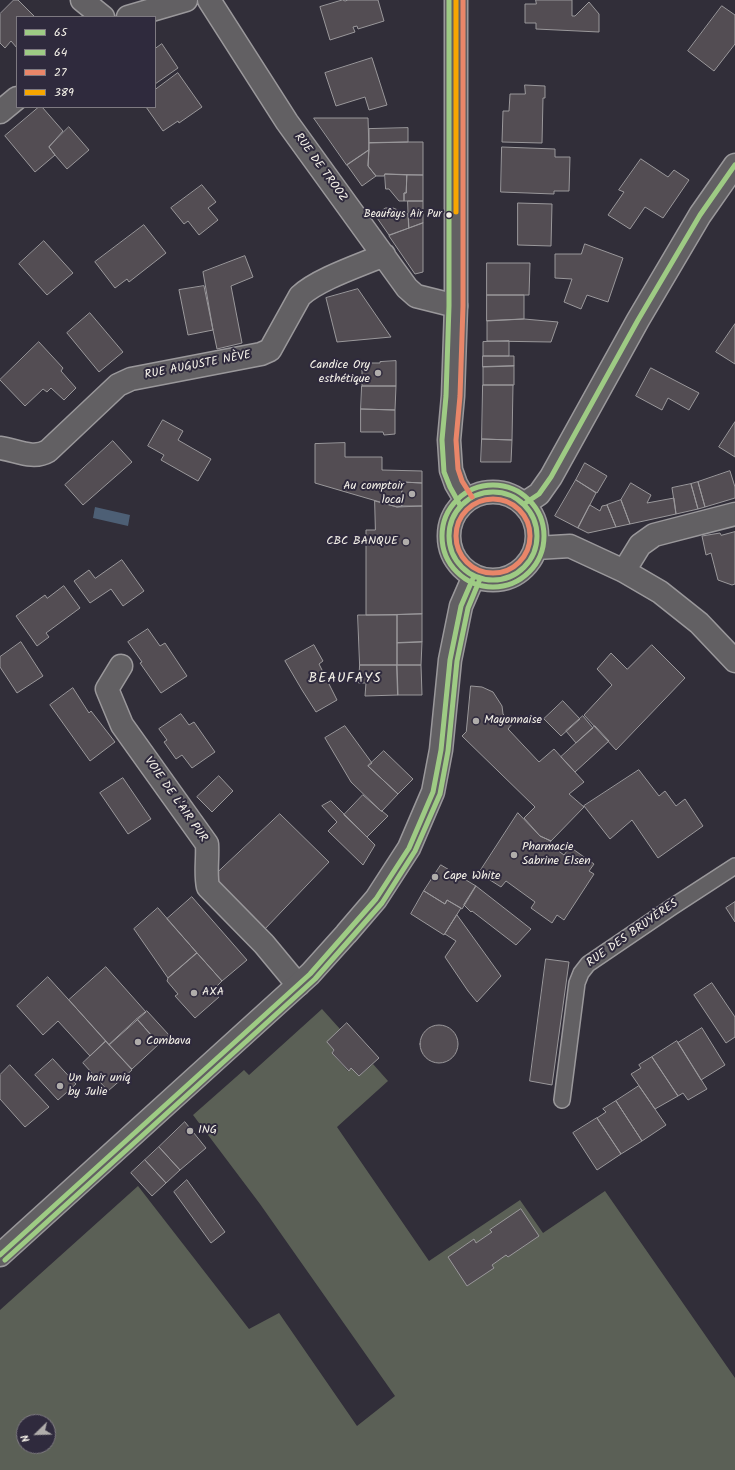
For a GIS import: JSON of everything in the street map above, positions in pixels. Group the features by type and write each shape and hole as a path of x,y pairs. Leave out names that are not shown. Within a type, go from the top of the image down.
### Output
{"main road":[{"path":"82,0 102,16"},
{"path":"131,16 186,0"},
{"name":"RUE DE TROOZ","path":"209,0 287,122 407,288 416,296 456,306"},
{"path":"456,0 456,306 453,396 449,440 451,470 456,484 466,501"},
{"path":"0,112 16,99"},
{"path":"524,504 539,494 551,477 638,320 700,215 735,165"},
{"name":"RUE AUGUSTE NÈVE","path":"0,448 32,455 42,455 118,385 131,379 261,354 270,350 300,296 306,291 319,283 384,255"},
{"path":"489,492 502,492 514,497 524,504 533,517 537,532 536,548 529,561 518,572 504,578 489,580 474,576 463,569 455,559 450,547 449,534 451,522 457,510 466,501 476,495 489,492"},
{"path":"624,571 640,545 654,535 735,514"},
{"path":"536,548 570,546 624,571 660,592 699,623 735,662"},
{"path":"0,1256 304,979 376,899 409,848 433,792 441,750 450,660 461,606 474,576"},
{"name":"VOIE DE L'AIR PUR","path":"121,666 107,689 122,725 207,844 208,855 206,876 208,887 264,944 304,979"}],"lane":[{"name":"RUE DES BRUYÈRES","path":"562,1100 577,983 581,973 588,964 735,866"}],"shaded area":[{"path":"322,1009 340,1029 332,1053 348,1071 351,1068 359,1076 373,1064 388,1081 337,1127 429,1261 520,1200 543,1233 605,1191 735,1378 735,1470 0,1470 0,1310 138,1186 249,1329 279,1313 357,1426 395,1396 260,1204 193,1115 244,1070 249,1075"}],"water":[{"path":"95,507 130,515 128,526 93,518"}],"building":[{"path":"14,0 18,0 34,16 16,16 16,47 11,41 5,48 0,43 0,14"},
{"path":"343,0 378,0 384,21 358,29 357,26 353,27 355,32 330,40 320,7"},
{"path":"536,0 572,0 572,16 575,16 589,2 599,14 599,32 536,29 536,23 525,23 525,4 536,4"},
{"path":"722,6 735,15 735,44 714,71 688,51"},
{"path":"162,44 178,68 156,83 156,48"},
{"path":"372,58 387,105 369,110 365,97 336,106 325,73"},
{"path":"178,73 202,107 179,123 178,121 163,131 147,108 156,108 156,89"},
{"path":"525,85 545,86 545,98 543,98 542,143 502,142 503,111 509,111 510,94 525,94"},
{"path":"38,108 43,108 63,131 49,147 55,155 35,172 5,136"},
{"path":"314,118 368,118 369,150 347,165"},
{"path":"69,127 89,150 67,169 49,147"},
{"path":"408,128 408,142 369,143 369,129"},
{"path":"423,142 423,175 385,174 384,176 376,176 368,166 369,143"},
{"path":"502,147 555,149 555,157 570,157 569,191 554,191 554,194 501,192"},
{"path":"369,150 368,166 376,176 362,186 347,165"},
{"path":"641,159 668,177 674,170 689,180 663,218 645,207 630,229 608,215 624,192 619,190"},
{"path":"385,174 407,175 404,201 399,201 389,189 386,189"},
{"path":"407,175 423,175 423,201 404,201"},
{"path":"202,185 216,202 208,208 218,220 199,235 188,221 184,224 171,208"},
{"path":"408,201 423,201 423,223 409,228"},
{"path":"518,203 552,204 551,246 518,245"},
{"path":"386,208 393,208 408,214 409,228 389,235 375,215"},
{"path":"423,223 423,272 415,274 389,236"},
{"path":"144,225 166,253 129,282 127,279 115,288 95,262"},
{"path":"44,241 73,273 47,295 19,264"},
{"path":"585,244 623,258 608,302 587,295 581,309 564,302 572,279 555,278 555,254 581,254"},
{"path":"245,256 253,277 231,286 242,343 217,349 203,272"},
{"path":"487,263 530,263 529,295 487,295"},
{"path":"204,286 213,330 188,335 179,290"},
{"path":"358,289 391,337 337,342 326,298"},
{"path":"487,295 524,295 524,319 487,321"},
{"path":"90,313 123,352 99,372 67,333"},
{"path":"524,319 558,322 551,342 487,341 487,321"},
{"path":"735,324 735,364 716,352"},
{"path":"509,341 509,356 483,356 483,342"},
{"path":"39,342 63,368 61,371 76,388 64,400 51,388 47,392 43,389 25,406 0,380"},
{"path":"483,356 514,356 514,366 483,367"},
{"path":"396,361 396,386 362,386 362,363"},
{"path":"514,366 514,385 483,385 483,367"},
{"path":"651,368 699,393 689,410 668,398 662,410 636,396"},
{"path":"483,385 513,385 512,440 482,439"},
{"path":"362,386 396,386 395,410 361,409"},
{"path":"361,409 395,410 395,434 384,435 383,432 361,432"},
{"path":"163,420 183,431 178,440 211,459 198,481 161,460 164,455 148,446"},
{"path":"735,422 735,457 719,447"},
{"path":"482,439 512,440 511,462 481,462"},
{"path":"113,441 132,462 83,505 65,485"},
{"path":"345,443 345,457 382,457 382,470 422,471 422,483 402,482 402,506 397,507 315,483 315,444"},
{"path":"585,463 607,476 597,493 576,480"},
{"path":"730,471 735,487 735,498 705,507 698,482"},
{"path":"576,480 596,493 578,528 555,516"},
{"path":"402,482 422,483 422,506 402,506"},
{"path":"698,482 705,507 698,509 691,484"},
{"path":"631,483 651,495 647,503 674,498 676,514 630,524 621,500"},
{"path":"691,484 698,509 676,514 672,488"},
{"path":"621,500 630,524 616,527 607,505"},
{"path":"375,501 397,507 422,506 422,614 366,615 366,530 375,530"},
{"path":"590,505 600,511 602,506 607,505 616,527 588,533 578,528"},
{"path":"735,532 735,584 732,585 718,580 711,553 706,555 702,536 720,533 721,535"},
{"path":"122,560 144,591 123,606 111,589 90,603 74,581 89,570 95,578"},
{"path":"64,586 80,608 46,633 49,637 37,646 16,616 45,595 47,598"},
{"path":"422,614 422,642 397,643 397,615"},
{"path":"358,615 397,615 397,665 360,665"},
{"path":"148,629 160,646 165,643 187,676 161,693 140,663 142,662 128,642"},
{"path":"21,642 43,676 17,693 0,667 0,657"},
{"path":"422,642 421,665 397,665 397,643"},
{"path":"314,645 323,661 319,664 337,700 316,712 285,661"},
{"path":"652,645 685,678 616,750 584,715 612,685 597,669 611,653 627,669"},
{"path":"360,665 397,665 398,695 365,696 366,683 359,683"},
{"path":"397,665 421,665 422,695 398,695"},
{"path":"471,686 482,687 493,692 502,706 503,714 512,724 508,729 539,762 554,749 584,782 569,794 584,807 551,841 540,836 524,818 535,807 462,736 466,732"},
{"path":"73,688 89,713 91,711 115,742 90,761 50,705"},
{"path":"563,701 580,719 561,736 544,719"},
{"path":"181,714 189,725 194,722 215,752 192,768 182,755 176,759 164,742 167,740 159,729"},
{"path":"583,716 593,728 576,743 566,731"},
{"path":"345,726 372,763 368,766 398,794 382,811 351,782 325,738"},
{"path":"595,726 609,741 575,772 561,757"},
{"path":"384,751 413,779 398,794 368,766"},
{"path":"639,770 659,796 665,791 676,806 685,799 703,826 658,858 632,820 610,839 584,806"},
{"path":"219,776 233,791 212,812 197,797"},
{"path":"123,778 151,819 128,834 100,793"},
{"path":"363,795 388,816 367,837 344,815"},
{"path":"331,801 375,845 363,865 328,831 337,822 322,806"},
{"path":"518,813 540,836 551,841 549,844 564,855 570,847 594,864 589,871 594,874 564,920 557,915 552,923 531,908 535,902 506,881 501,887 479,873"},
{"path":"280,814 329,862 263,931 213,877"},
{"path":"441,865 476,886 462,909 447,900 445,904 424,891"},
{"path":"476,886 531,929 516,945 472,911 471,912 464,905"},
{"path":"424,891 445,904 447,900 461,908 444,935 411,914"},
{"path":"192,897 247,960 222,981 167,919"},
{"path":"735,902 735,922 726,908"},
{"path":"158,908 197,953 168,978 134,929"},
{"path":"457,915 501,976 477,1002 445,957 456,941 445,934"},
{"path":"197,953 222,981 213,990 219,997 195,1018 175,996 178,994 167,981 168,978"},
{"path":"546,959 569,962 552,1085 530,1081"},
{"path":"106,967 146,1012 109,1045 69,1000"},
{"path":"48,977 106,1041 90,1056 58,1021 43,1035 17,1006"},
{"path":"712,983 735,1017 735,1037 726,1043 694,995"},
{"path":"147,1011 169,1035 159,1044 137,1019"},
{"path":"137,1019 159,1044 132,1069 109,1045"},
{"path":"347,1023 379,1058 359,1076 351,1068 349,1071 332,1053 334,1050 327,1042"},
{"path":"435,1025 443,1025 453,1030 457,1037 457,1051 453,1058 443,1063 435,1063 425,1058 423,1055 420,1048 420,1040 425,1030 428,1028"},
{"path":"702,1028 725,1065 701,1080 678,1043"},
{"path":"106,1041 132,1070 108,1091 83,1063"},
{"path":"677,1041 707,1089 688,1100 683,1093 678,1096 652,1057"},
{"path":"652,1057 678,1096 655,1109 631,1074 641,1068 639,1065"},
{"path":"53,1059 76,1084 58,1100 35,1075"},
{"path":"10,1065 49,1107 25,1127 0,1099 0,1075"},
{"path":"639,1086 666,1125 642,1141 616,1101"},
{"path":"616,1101 642,1141 621,1154 597,1118 606,1112 603,1109"},
{"path":"597,1118 621,1154 597,1170 573,1133"},
{"path":"185,1122 206,1148 180,1170 159,1147"},
{"path":"159,1147 180,1170 166,1183 145,1160"},
{"path":"145,1160 166,1183 152,1196 131,1173"},
{"path":"187,1180 225,1232 211,1243 174,1192"},
{"path":"521,1209 539,1236 508,1257 506,1255 492,1265 494,1268 467,1286 448,1257 474,1239 476,1243 492,1232 490,1230"}],"transit line":[{"name":"64","path":"449,0 449,306 446,396 442,440 444,472 460,505"},
{"name":"389","path":"456,0 456,212"},
{"name":"27","path":"463,0 463,306 460,396 456,440 458,469 462,481 472,497"},
{"name":"65","path":"524,504 539,494 551,477 638,320 700,215 735,165"},
{"name":"64","path":"493,485 512,489 529,500 540,517 544,536 540,555 529,572 512,583 493,587 474,583 457,572 446,555 442,536 446,517 457,500 474,489 493,485"},
{"name":"65","path":"493,492 510,495 524,505 534,519 537,536 534,553 524,567 510,577 493,580 476,577 462,567 452,553 449,536 452,519 462,505 476,495 493,492"},
{"name":"27","path":"493,499 507,502 519,510 527,522 530,536 527,550 519,562 507,570 493,573 479,570 467,562 459,550 456,536 459,522 467,510 479,502 493,499"},
{"name":"65","path":"0,1255 310,974 376,899 409,848 433,792 441,750 450,660 461,606 474,576"},
{"name":"64","path":"5,1260 315,979 382,903 415,851 440,794 448,751 457,661 468,608 480,579"}],"place":[{"name":"Beaufays Air Pur","path":"449,215"},
{"name":"Candice Ory esthétique","path":"378,373"},
{"name":"Au comptoir local","path":"412,494"},
{"name":"CBC BANQUE","path":"406,542"},
{"name":"Mayonnaise","path":"476,721"},
{"name":"Pharmacie Sabrine Elsen","path":"514,855"},
{"name":"Cape White","path":"435,877"},
{"name":"AXA","path":"194,993"},
{"name":"Combava","path":"138,1042"},
{"name":"Un hair uniq by Julie","path":"60,1086"},
{"name":"ING","path":"190,1131"}],"district":[{"name":"BEAUFAYS","path":"345,680"}]}
